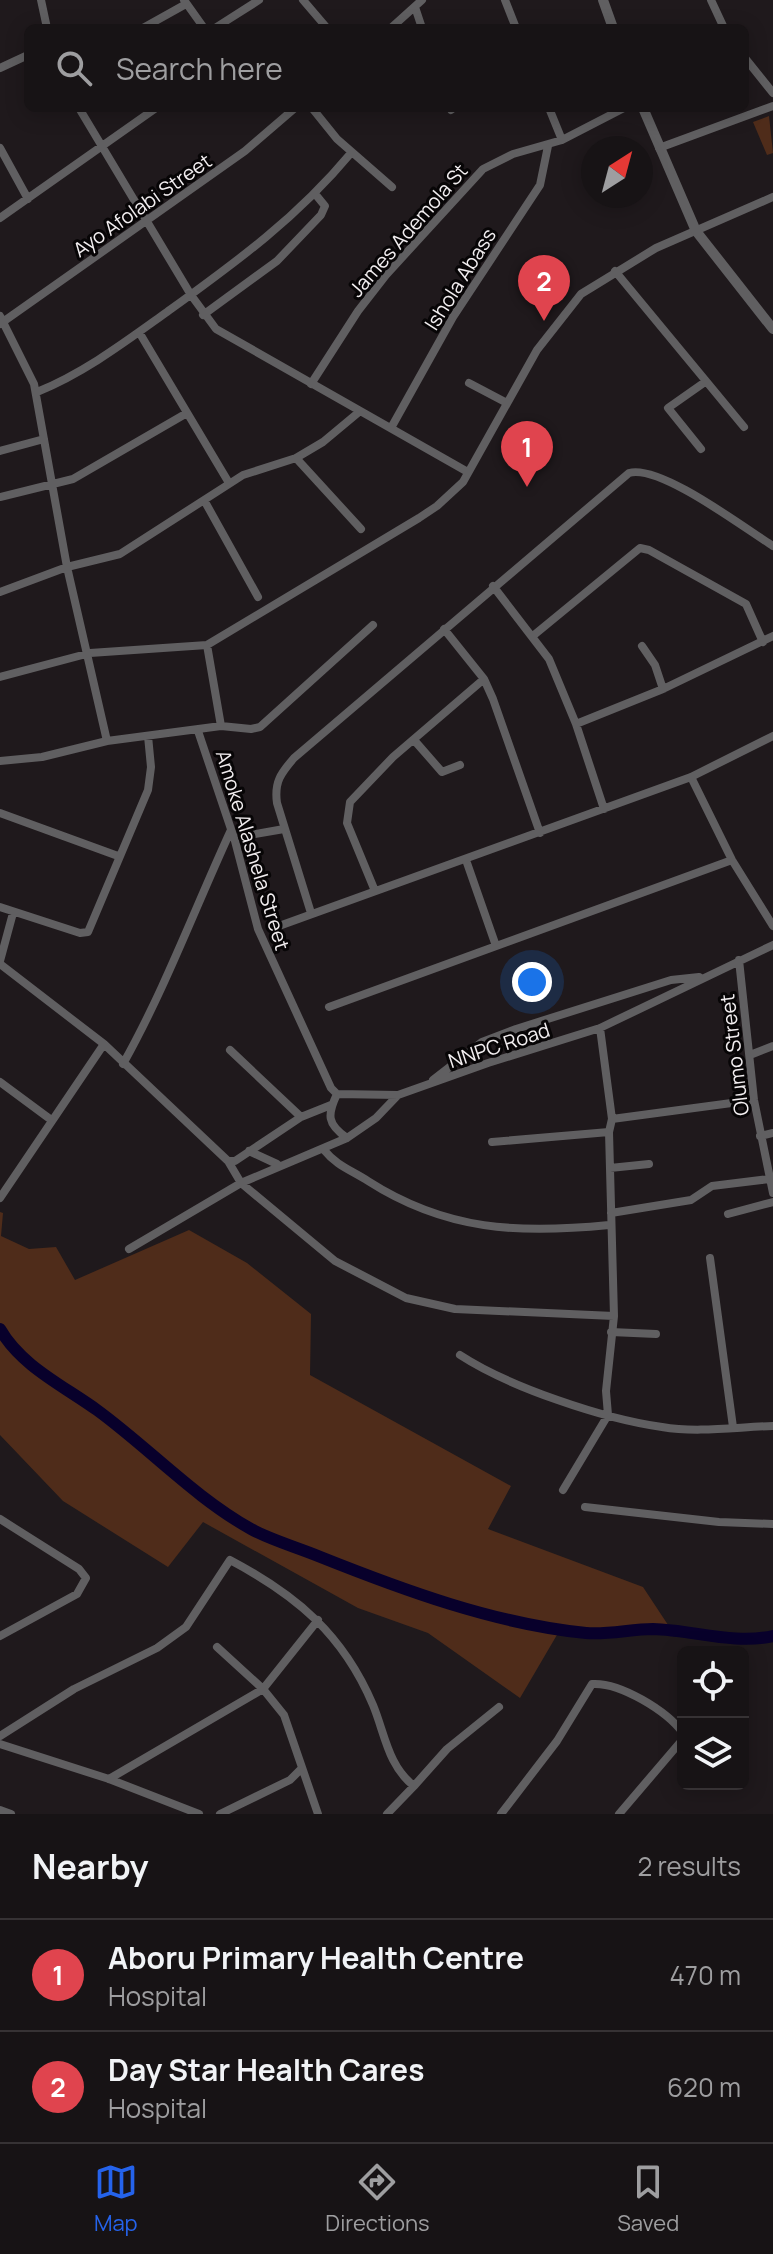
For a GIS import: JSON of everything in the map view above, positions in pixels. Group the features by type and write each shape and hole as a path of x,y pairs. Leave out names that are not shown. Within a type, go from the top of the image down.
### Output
{"street":[{"path":"41,0 46,24"},
{"path":"221,24 259,0"},
{"path":"303,0 324,24"},
{"path":"396,24 422,0"},
{"path":"505,0 514,24"},
{"path":"603,0 612,24"},
{"path":"711,0 722,24"},
{"path":"149,24 185,2 201,24"},
{"path":"415,7 421,24"},
{"path":"0,68 24,57"},
{"path":"749,63 773,93"},
{"path":"659,148 773,106"},
{"path":"81,112 203,315 224,335 466,471"},
{"path":"0,218 150,112"},
{"name":"Ayo Afolabi Street","path":"1,321 245,151 290,112"},
{"path":"315,112 351,153 366,161 392,187"},
{"path":"551,112 562,140"},
{"name":"James Ademola St","path":"311,384 358,311 386,275 483,169 513,154 548,146 616,112"},
{"path":"645,112 696,231 773,329"},
{"name":"Ishola Abass","path":"391,428 453,317 540,185 548,146"},
{"path":"0,148 28,199"},
{"path":"37,392 60,383 139,332 247,256 316,195 351,153"},
{"path":"203,315 277,261 325,210 316,195"},
{"path":"0,677 90,653 207,645 437,506 463,482 466,471 537,350 570,305 592,285 615,271 773,197"},
{"path":"615,271 744,427"},
{"path":"1,321 37,392 67,567 90,653 107,741"},
{"path":"139,332 229,483"},
{"path":"701,449 668,408 705,382"},
{"path":"469,383 507,403"},
{"path":"0,592 67,567 120,554 252,470 296,458 323,442 359,412"},
{"path":"0,497 73,479 187,413"},
{"path":"0,451 44,439"},
{"path":"296,458 361,529"},
{"path":"311,913 284,829 275,786 281,773 294,758 493,586 629,473 638,470 672,484 773,546"},
{"path":"204,500 258,597"},
{"path":"534,635 640,548 746,604 763,642"},
{"path":"493,586 534,635 549,659 576,724 604,809"},
{"path":"0,761 42,757 107,741 221,726 260,727 373,625"},
{"path":"444,629 484,679 514,751 540,833"},
{"path":"576,724 663,689 773,636"},
{"path":"207,645 221,726"},
{"path":"642,646 655,665 663,689"},
{"path":"375,891 347,823 350,802 484,679"},
{"name":"Amoke Alashela Street","path":"198,731 231,830 258,929 300,1026 331,1088 337,1094"},
{"path":"0,907 86,933 105,897 118,856 148,790 151,767 148,736"},
{"path":"279,926 691,777 773,736"},
{"path":"414,740 442,772 460,765"},
{"path":"691,777 732,860 773,926"},
{"path":"0,813 118,856"},
{"path":"250,835 284,829"},
{"path":"123,1064 159,1000 184,933 231,830"},
{"path":"466,860 496,946"},
{"path":"329,1007 732,860"},
{"path":"13,913 0,963 104,1044 228,1161 241,1183 335,1261 406,1298 455,1309 614,1316"},
{"name":"NNPC Road","path":"129,1249 277,1164 324,1150 347,1138 376,1118 398,1095 600,1028 773,945"},
{"name":"Olumo Street","path":"739,960 754,1100 773,1193"},
{"path":"429,1084 482,1042 671,980 705,976"},
{"path":"563,1490 608,1415 606,1391 614,1316 609,1225 609,1132 612,1119 600,1028"},
{"path":"0,1198 50,1119 104,1044"},
{"path":"750,1055 773,1046"},
{"path":"230,1050 301,1117"},
{"path":"474,1050 488,1063"},
{"path":"0,1082 50,1119"},
{"path":"347,1138 334,1129 329,1120 331,1105 337,1094 398,1095"},
{"path":"612,1119 754,1100"},
{"path":"228,1161 301,1117 331,1105"},
{"path":"492,1142 609,1132"},
{"path":"760,1136 773,1133"},
{"path":"324,1150 335,1164 396,1199 476,1226 552,1231 609,1225"},
{"path":"249,1151 277,1164"},
{"path":"610,1168 649,1164"},
{"path":"611,1213 691,1200 712,1186 769,1179"},
{"path":"728,1214 773,1202"},
{"path":"710,1258 733,1427"},
{"path":"611,1332 656,1334"},
{"path":"460,1355 519,1383 608,1415 664,1428 773,1426"},
{"path":"585,1507 719,1522 773,1524"},
{"path":"0,1636 77,1594 86,1578 79,1569 1,1524"},
{"path":"0,1736 74,1689 157,1648 186,1627 228,1560 292,1597 338,1641 373,1706 393,1762 414,1786"},
{"path":"109,1779 263,1689 318,1620"},
{"path":"217,1647 263,1689 284,1715 300,1770 318,1814"},
{"path":"501,1814 547,1755 592,1684 617,1690 658,1708 677,1729"},
{"path":"387,1814 447,1749 499,1707"},
{"path":"619,1814 677,1743"},
{"path":"0,1744 109,1779 199,1814"},
{"path":"220,1814 290,1780 300,1770"},
{"path":"0,1810 11,1814"}],"shaded area":[{"path":"769,116 773,153 767,155 753,122"},
{"path":"0,1212 3,1213 1,1236 29,1249 56,1247 75,1280 189,1230 247,1263 311,1314 310,1375 511,1486 488,1529 643,1587 674,1634 561,1628 520,1698 428,1633 358,1608 203,1522 168,1567 63,1501 0,1435"}],"waterway":[{"path":"0,1329 31,1365 97,1410 210,1502 251,1529 275,1540 450,1604 552,1629 586,1633 653,1629 743,1639 773,1636"}],"place":[{"name":"Day Star Health Cares","path":"544,321"},
{"name":"Aboru Primary Health Centre","path":"527,487"}]}
